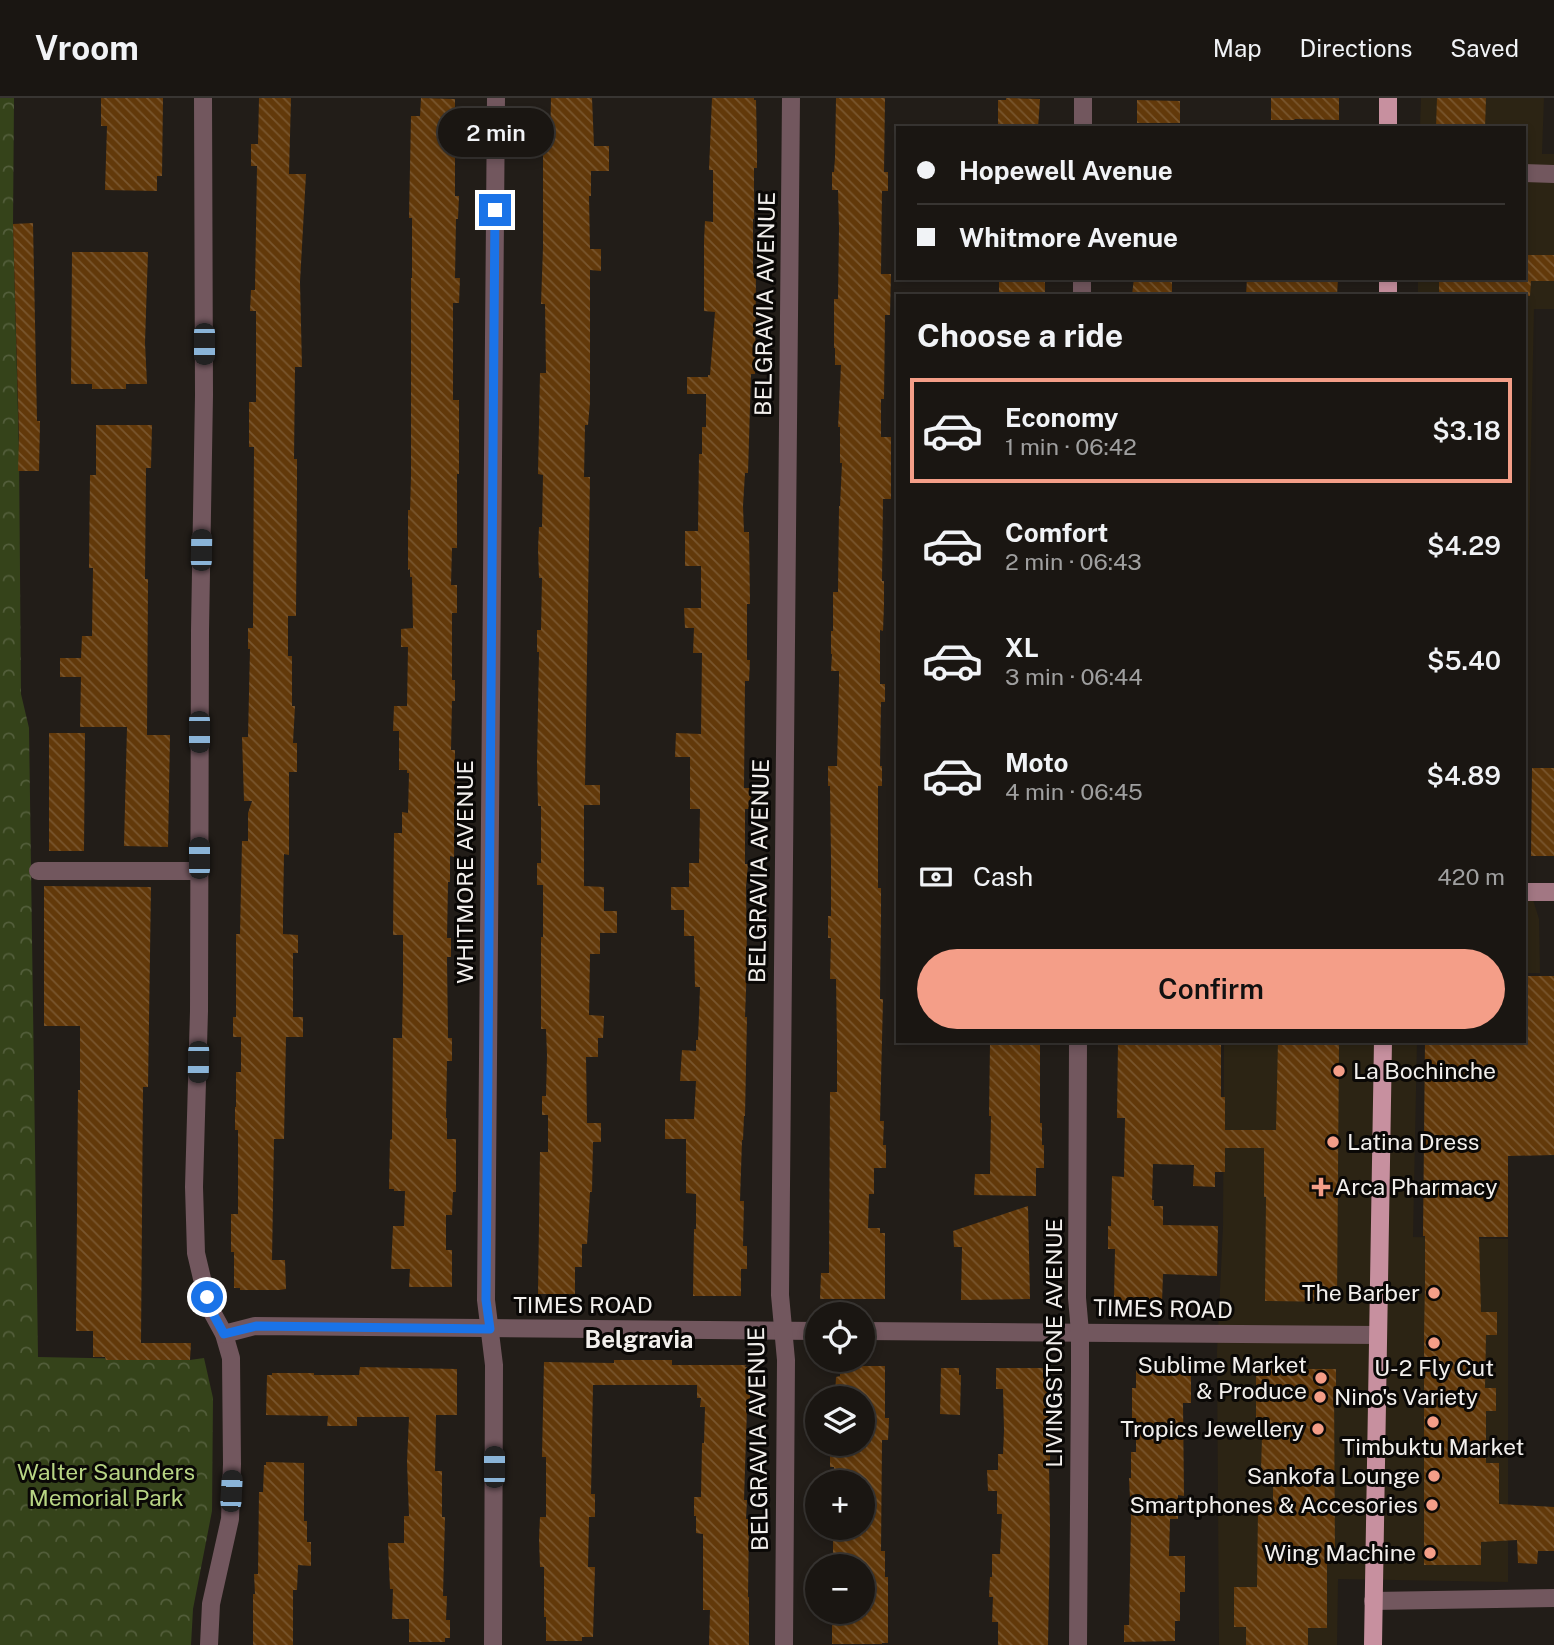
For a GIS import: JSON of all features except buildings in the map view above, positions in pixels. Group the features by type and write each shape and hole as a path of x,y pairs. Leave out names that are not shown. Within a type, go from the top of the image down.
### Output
{"main road":[{"path":"1388,98 1388,126"},
{"path":"1373,1645 1383,1043"}],"street":[{"path":"203,98 204,395 199,1011 194,1162 196,1253 212,1312 224,1334 231,1358 232,1464 230,1519 211,1604 209,1645"},
{"name":"WHITMORE AVENUE","path":"493,1645 495,1365 486,1286 496,98"},
{"name":"BELGRAVIA AVENUE","path":"784,1645 786,1360 782,1331 780,1267 791,98"},
{"path":"1083,98 1083,126"},
{"path":"1526,173 1554,174"},
{"path":"38,871 199,871"},
{"path":"1526,892 1554,891"},
{"name":"LIVINGSTONE AVENUE","path":"1078,1645 1079,1043"},
{"name":"TIMES ROAD","path":"224,1334 256,1326 805,1331"},
{"name":"TIMES ROAD","path":"875,1331 1378,1335"},
{"path":"1373,1601 1554,1598"}],"shaded area":[{"path":"1421,98 1544,98 1542,154 1554,154 1554,309 1534,309 1526,678 1526,294 1418,294 1418,280 1526,280 1526,126 1420,126"},
{"path":"1526,877 1539,919 1540,973 1526,973"},
{"path":"1224,1043 1417,1043 1413,1237 1508,1239 1508,1582 1338,1579 1337,1645 1219,1645 1217,1352 1223,1227"}],"green space":[{"name":"Walter Saunders Memorial Park","path":"0,98 14,98 13,224 19,453 21,694 29,728 38,1357 204,1358 213,1398 212,1511 193,1609 191,1645 0,1645"}],"place":[{"name":"La Bochinche","path":"1339,1071"},
{"name":"Latina Dress","path":"1333,1142"},
{"name":"Arca Pharmacy","path":"1321,1187"},
{"name":"The Barber","path":"1434,1293"},
{"name":"U-2 Fly Cut","path":"1434,1343"},
{"name":"Sublime Market & Produce","path":"1321,1378"},
{"name":"Nino's Variety","path":"1320,1397"},
{"name":"Timbuktu Market","path":"1433,1422"},
{"name":"Tropics Jewellery","path":"1318,1429"},
{"name":"Sankofa Lounge","path":"1434,1476"},
{"name":"Smartphones & Accesories","path":"1432,1505"},
{"name":"Wing Machine","path":"1430,1553"}],"district":[{"name":"Belgravia","path":"639,1340"}],"route":[{"path":"207,1297 224,1334 256,1326 490,1329 486,1300 495,210"}]}
